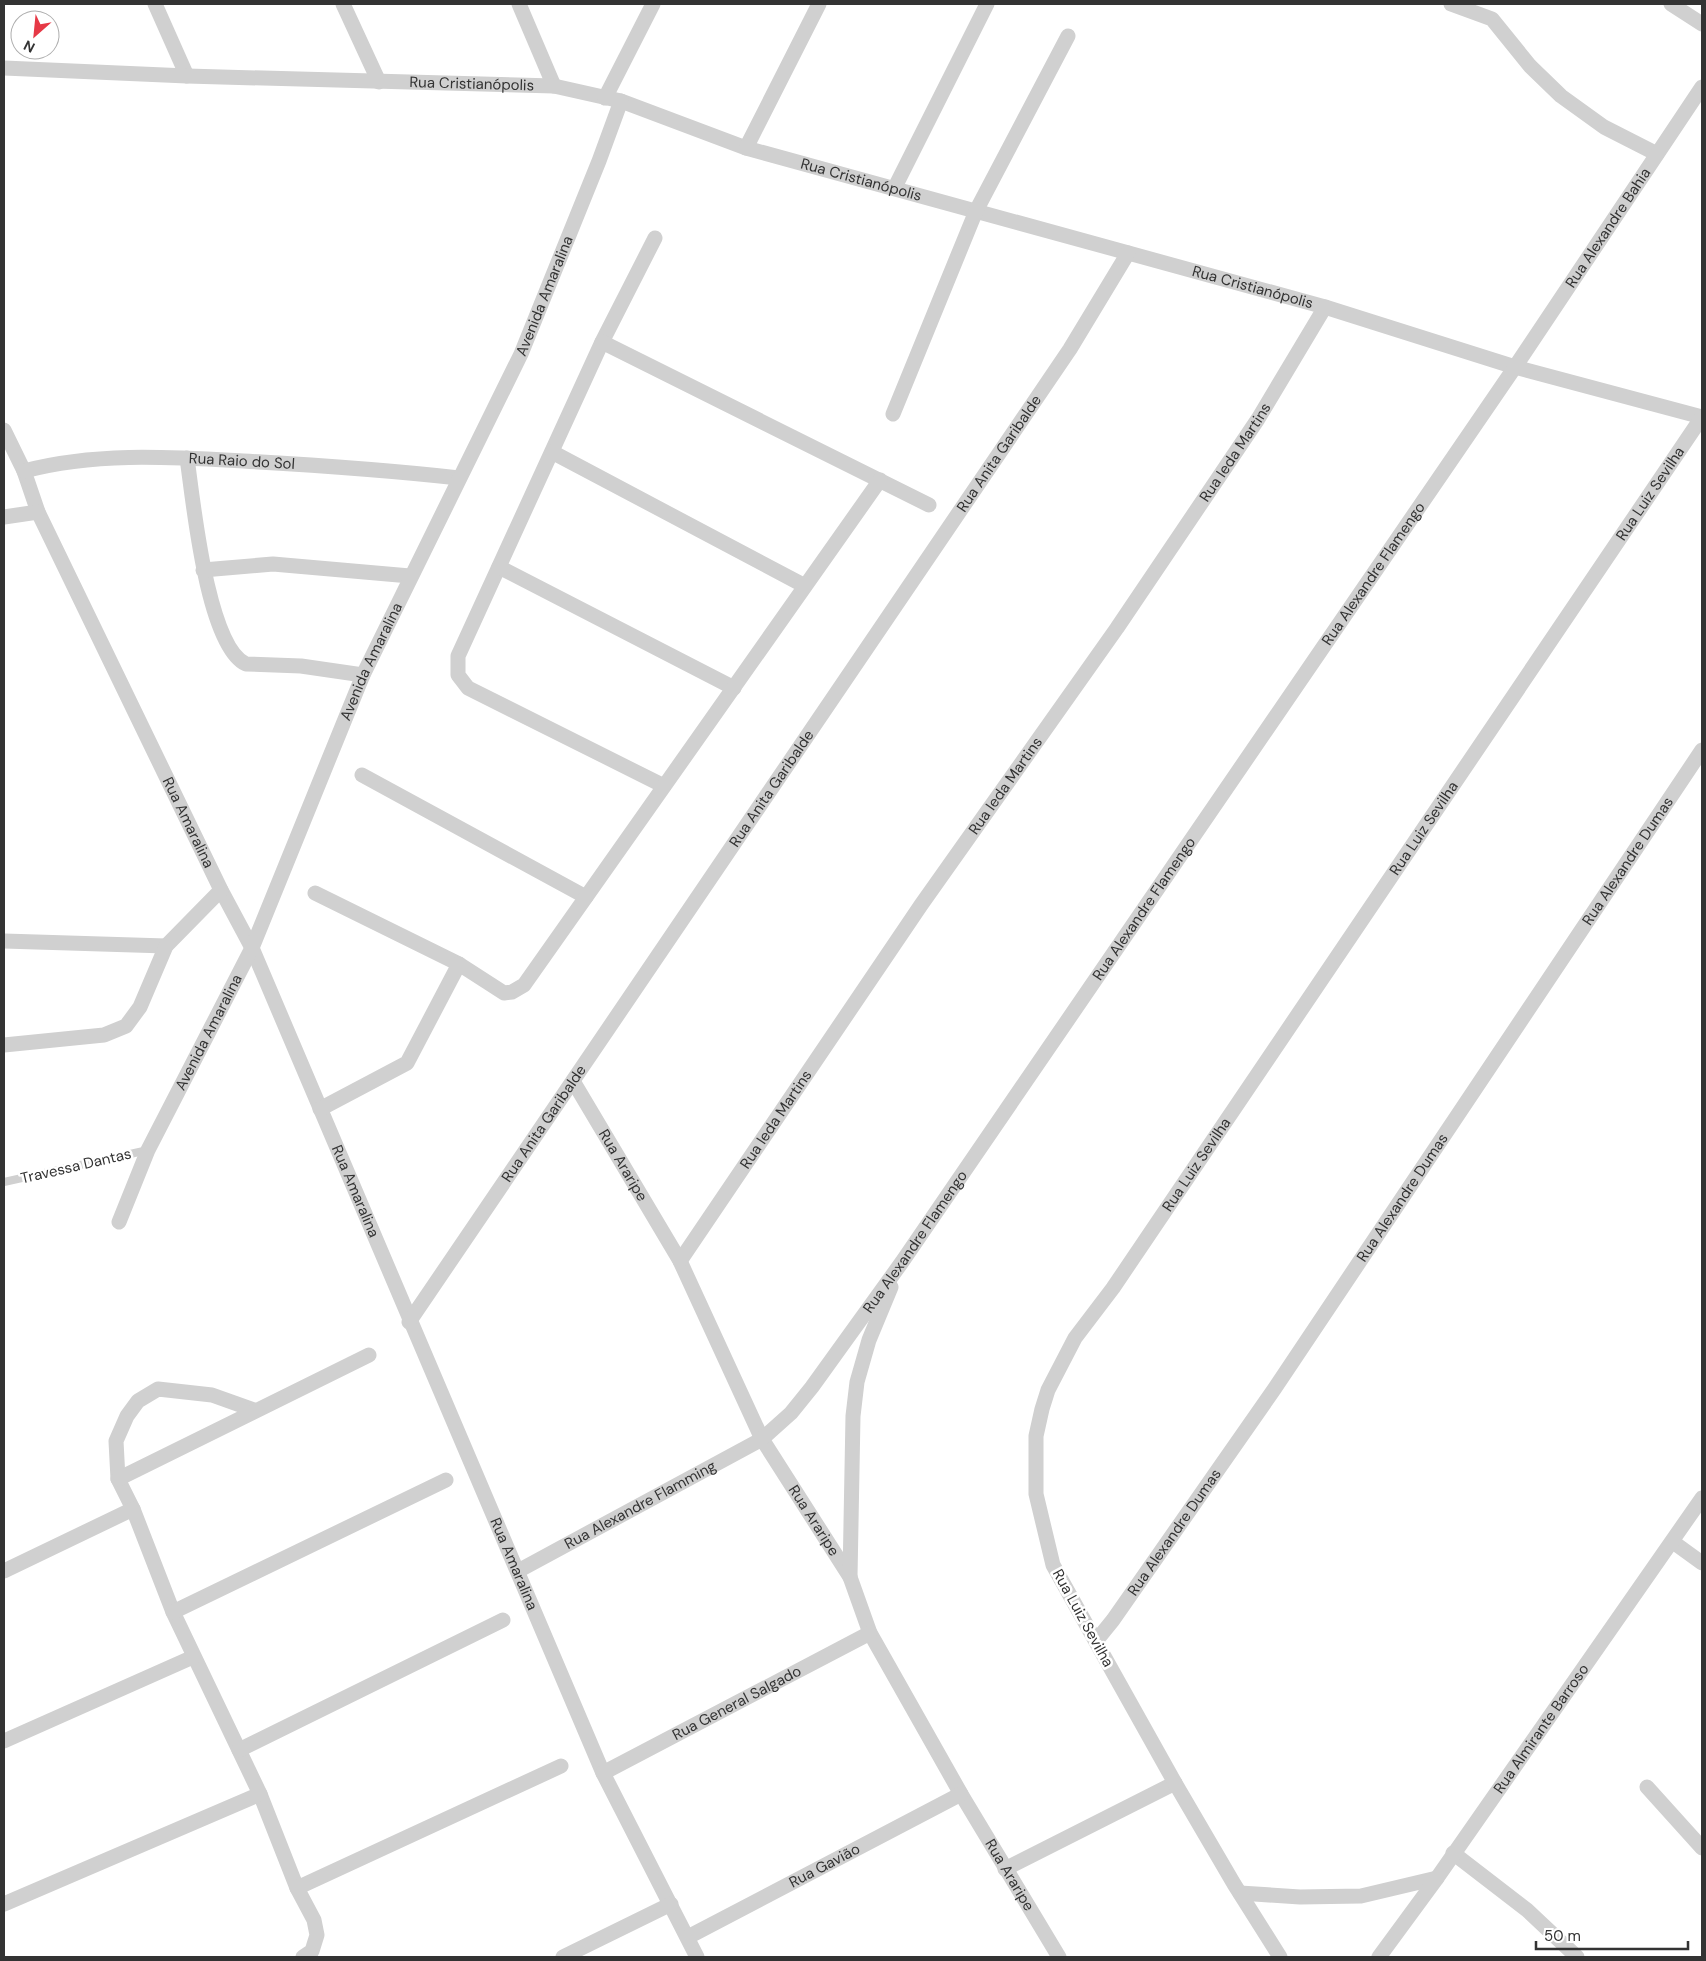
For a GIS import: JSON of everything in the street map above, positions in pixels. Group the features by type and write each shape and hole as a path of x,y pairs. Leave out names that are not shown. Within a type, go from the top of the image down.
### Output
{"street":[{"path":"155,4 187,76"},
{"path":"343,4 380,82"},
{"path":"519,4 554,86"},
{"path":"606,98 653,4"},
{"path":"746,148 819,4"},
{"path":"894,188 987,4"},
{"path":"1451,4 1492,19 1530,66 1561,96 1604,127 1657,154"},
{"path":"1671,4 1702,24"},
{"path":"893,414 976,212 1068,36"},
{"name":"Rua Cristianópolis","path":"4,68 187,76 554,86 621,101 746,148 1325,307 1515,367 1702,417"},
{"name":"Rua Alexandre Bahia","path":"1515,367 1702,87"},
{"name":"Avenida Amaralina","path":"119,1222 148,1150 252,948 363,675 458,478 521,354 599,161 621,101"},
{"path":"655,238 602,342 458,656 458,675 468,688 664,786"},
{"name":"Rua Anita Garibalde","path":"409,1322 1070,349 1128,252"},
{"name":"Rua Ieda Martins","path":"680,1261 921,905 1117,628 1182,532 1258,419 1325,307"},
{"path":"602,342 929,505"},
{"name":"Rua Alexandre Flamengo","path":"762,1439 791,1413 812,1387 902,1262 1515,367"},
{"name":"Rua Luiz Sevilha","path":"1280,1957 1175,1783 1053,1566 1036,1494 1036,1436 1048,1390 1075,1338 1113,1288 1702,417"},
{"name":"Rua Amaralina","path":"4,430 24,471 38,512 221,890 252,948 409,1322 518,1571 603,1774 697,1957"},
{"path":"552,452 805,586"},
{"name":"Rua Raio do Sol","path":"24,471 53,463 150,457 368,468 458,478"},
{"path":"187,458 203,570 209,597 228,644 239,661 246,664 301,666 363,675"},
{"path":"315,893 459,964 504,993 512,992 524,985 880,480"},
{"path":"4,517 38,512"},
{"path":"203,570 273,564 410,576"},
{"path":"499,567 734,688"},
{"name":"Rua Alexandre Dumas","path":"1096,1641 1114,1620 1281,1379 1702,750"},
{"path":"362,774 586,897"},
{"path":"4,1045 104,1035 126,1026 140,1007 166,946 221,890"},
{"path":"4,941 166,946"},
{"path":"320,1110 407,1063 459,964"},
{"name":"Rua Araripe","path":"573,1081 680,1261 762,1439 850,1577 870,1633 1054,1955"},
{"path":"850,1577 853,1416 857,1382 868,1340 902,1262"},
{"path":"118,1479 254,1410 369,1355"},
{"path":"254,1410 212,1395 158,1389 138,1401 127,1416 116,1441 118,1479 133,1509 173,1612 260,1794 297,1888 314,1920 317,1935 312,1951 303,1957"},
{"name":"Rua Alexandre Flamming","path":"518,1571 762,1439"},
{"path":"173,1612 446,1480"},
{"name":"Rua Almirante Barroso","path":"1379,1957 1437,1878 1674,1542 1702,1498"},
{"path":"4,1571 133,1509"},
{"path":"1674,1542 1702,1563"},
{"path":"238,1750 504,1620"},
{"name":"Rua General Salgado","path":"603,1774 870,1633"},
{"path":"4,1741 193,1657"},
{"path":"297,1888 561,1766"},
{"path":"1005,1869 1175,1783"},
{"path":"1647,1787 1702,1848"},
{"path":"4,1904 260,1794"},
{"name":"Rua Gavião","path":"688,1937 961,1794"},
{"path":"1453,1853 1527,1910 1577,1957"},
{"path":"1240,1893 1300,1897 1361,1896 1437,1878"},
{"path":"563,1957 671,1904"}],"lane":[{"name":"Travessa Dantas","path":"4,1182 148,1150"}]}
